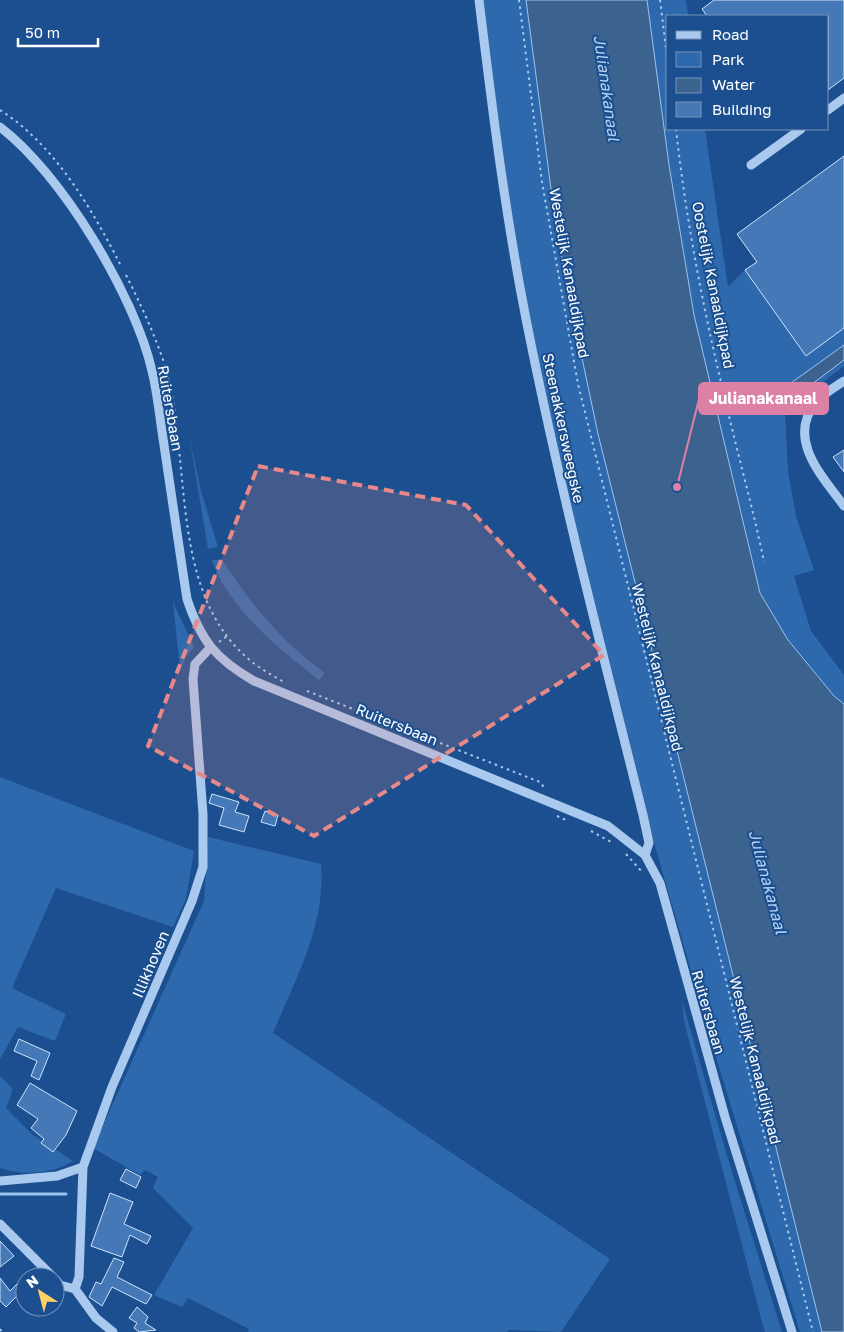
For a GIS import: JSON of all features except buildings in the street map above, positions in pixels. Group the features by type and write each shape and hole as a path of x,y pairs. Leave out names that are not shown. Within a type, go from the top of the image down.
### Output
{"street":[{"name":"Steenakkersweegske","path":"479,0 498,160 526,317 556,463 643,815 649,843 645,855"},
{"path":"829,109 844,98"},
{"name":"Ruitersbaan","path":"0,127 28,150 54,180 111,272 139,332 152,370 187,599 193,618 210,648 230,667 254,681 608,826 645,855 660,883 725,1117 792,1332"},
{"path":"751,165 800,130"},
{"path":"844,381 817,401 807,416 805,436 809,457 844,506"},
{"name":"Illikhoven","path":"75,1289 79,1277 83,1167 112,1087 192,901 202,867 203,814 193,679 195,664 210,648"},
{"path":"0,1181 57,1176 83,1167"},
{"path":"0,1224 43,1267"},
{"path":"65,1286 75,1289 96,1318 113,1332"}],"path":[{"name":"Westelijk Kanaaldijkpad","path":"519,0 542,182 578,384 813,1332"},
{"path":"660,0 666,48"},
{"name":"Oostelijk Kanaaldijkpad","path":"676,130 687,209 706,312 764,562"},
{"path":"227,636 243,654 286,683"},
{"path":"303,690 540,782 545,788 550,801 549,806 559,818 573,823"},
{"path":"588,829 614,844"},
{"path":"621,849 644,875"}],"highlighted area":[{"path":"258,466 466,505 604,655 314,836 148,746"}],"green space":[{"path":"479,0 526,0 553,204 565,277 598,434 822,1332 800,1332 719,1067 631,763 532,355"},
{"path":"647,0 686,0 688,15 666,15 666,130 705,130 728,287 745,270 806,356 844,328 844,366 785,411 788,471 796,516 814,570 794,576 811,631 844,675 844,704 834,696 788,640 760,593 694,315 669,165"},
{"path":"189,435 201,491 218,547 208,549"},
{"path":"212,560 222,560 244,592 268,621 295,649 325,673 319,680 272,642 257,627 230,595"},
{"path":"173,602 194,647 186,657 180,670"},
{"path":"0,777 194,851 186,899 173,927 56,888 12,988 66,1014 55,1041 18,1027 0,1059"},
{"path":"208,837 321,864 319,908 314,930 308,951 273,1033 610,1259 561,1332 509,1330 507,1332 248,1332 249,1329 188,1298 182,1307 154,1295 193,1228 153,1188 158,1177 145,1170 140,1175 93,1148 204,901"},
{"path":"682,1001 728,1159 782,1332 765,1332 763,1326 684,1021"},
{"path":"0,1076 13,1089 6,1108 33,1135 73,1161 56,1169 27,1173 0,1168"}],"water":[{"path":"526,0 647,0 669,165 694,315 760,593 788,640 834,696 844,704 844,1332 822,1332 598,434 565,277 553,204"},
{"path":"844,345 844,360 792,399 784,388"}],"waterway":[{"path":"0,1194 66,1194"}],"place":[{"name":"Julianakanaal","path":"677,487"}]}
